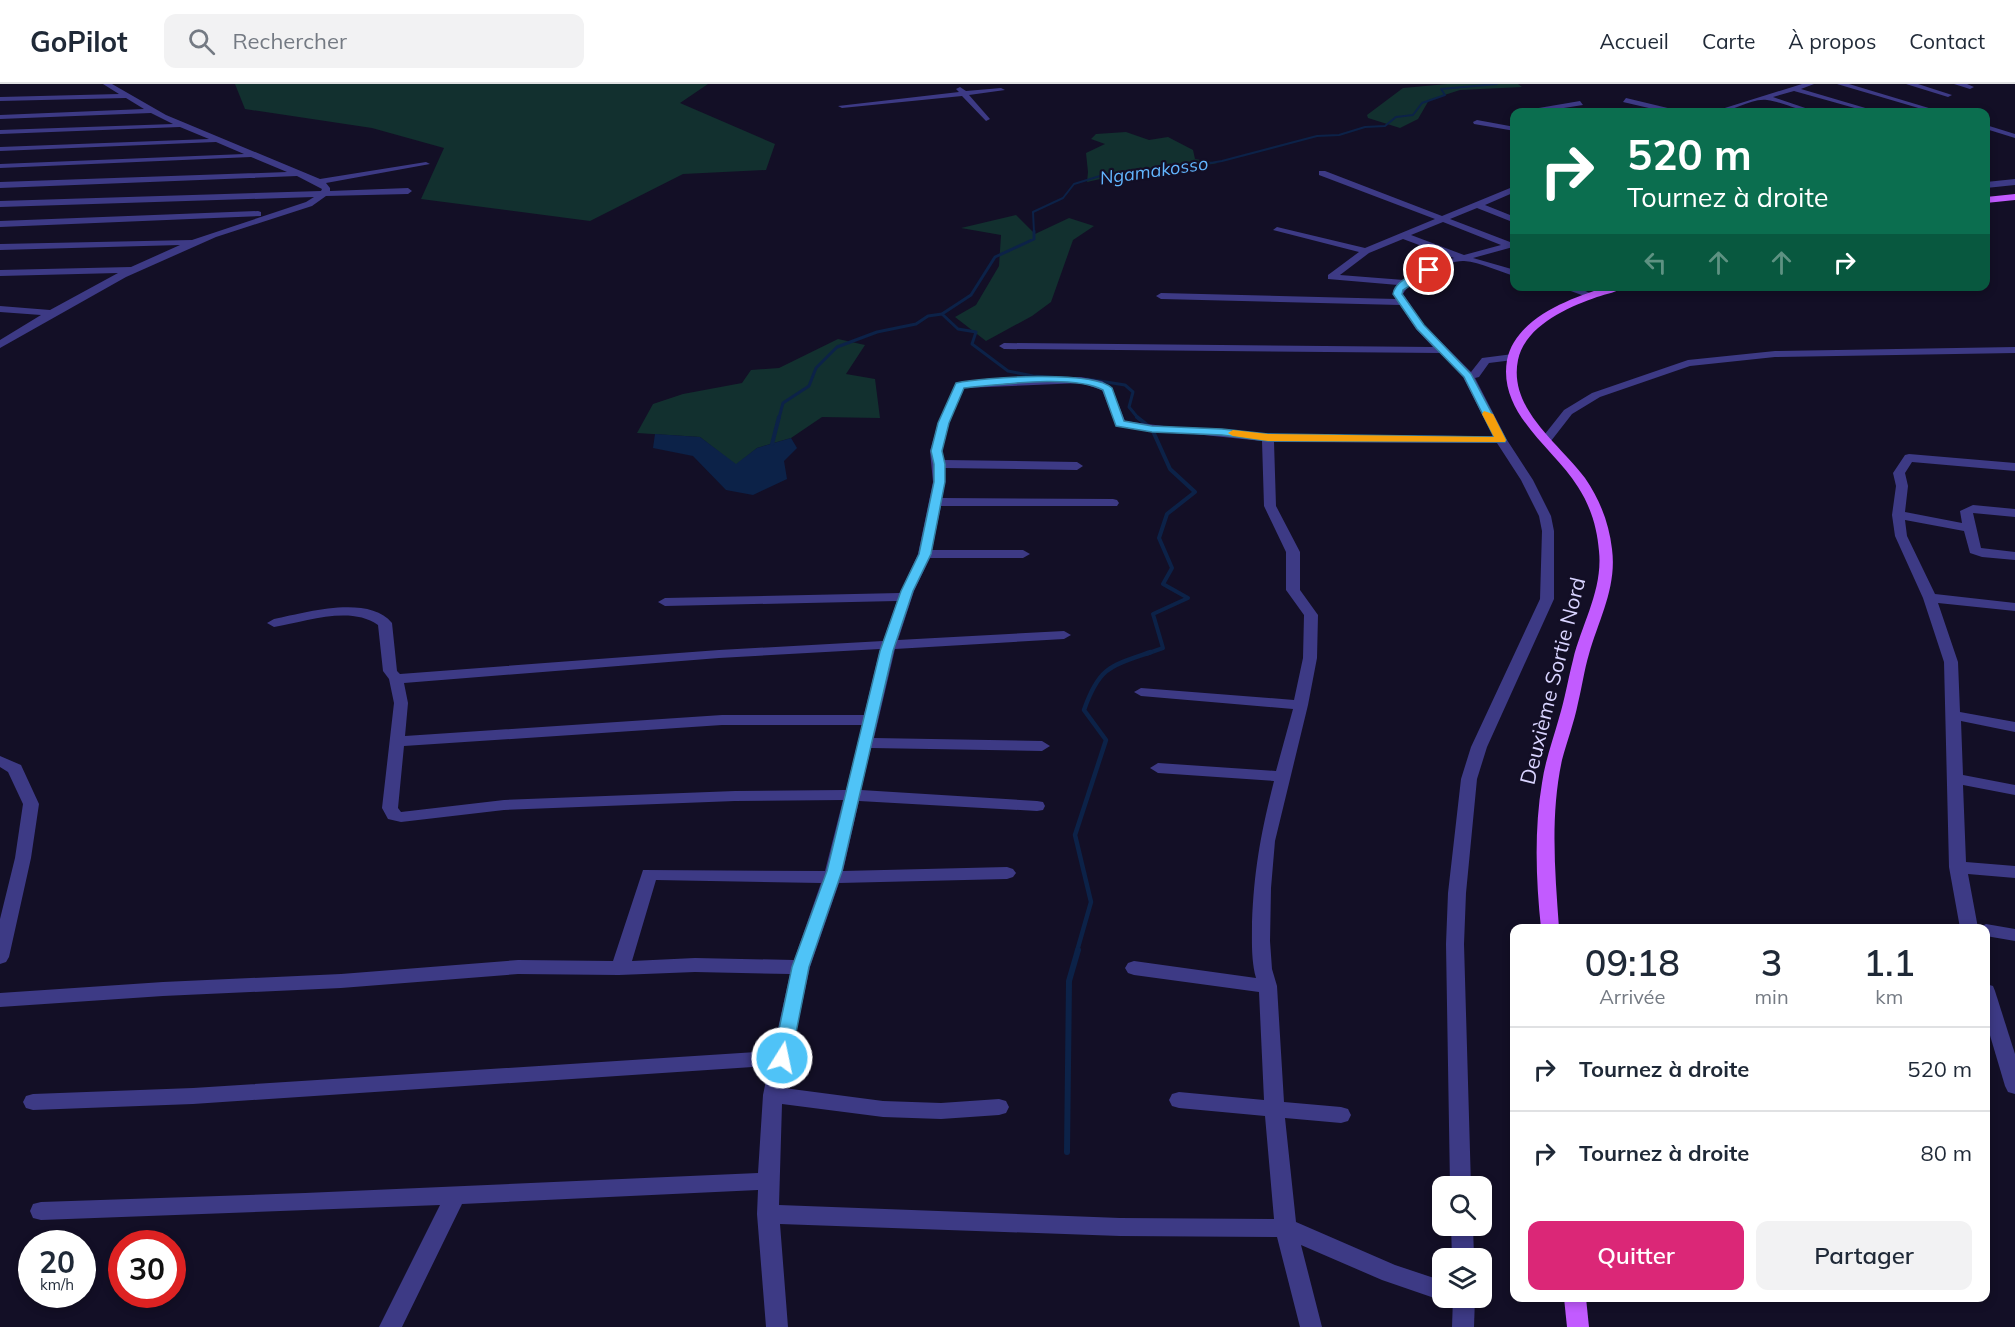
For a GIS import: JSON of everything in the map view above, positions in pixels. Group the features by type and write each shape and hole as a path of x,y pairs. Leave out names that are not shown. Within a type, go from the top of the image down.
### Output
{"main road":[{"path":"1990,200 2015,197"},
{"path":"1513,357 1528,333 1540,323 1564,307 1604,291"},
{"name":"Deuxième Sortie Nord","path":"1513,357 1511,382 1515,394 1580,480 1600,519 1604,538 1606,578 1580,658 1570,708 1554,762 1545,822 1550,924"},
{"path":"1575,1302 1578,1327"}],"street":[{"path":"2,342 50,313 136,270 197,242 313,202 325,193 326,188 319,182 183,126 152,111 107,84"},
{"path":"954,84 965,93 986,118"},
{"path":"1733,108 1810,84"},
{"path":"1841,84 1924,108"},
{"path":"1910,84 1948,95"},
{"path":"1958,84 1970,87"},
{"path":"1792,88 1861,108"},
{"path":"842,106 1001,90"},
{"path":"0,99 126,96"},
{"path":"1764,97 1801,108"},
{"path":"1626,100 1657,108"},
{"path":"1545,108 1580,103"},
{"path":"0,117 152,111"},
{"path":"1478,122 1510,128"},
{"path":"0,132 183,126"},
{"path":"1990,128 2015,136"},
{"path":"0,149 218,141"},
{"path":"0,166 254,156"},
{"path":"319,182 426,164"},
{"path":"0,184 301,174"},
{"path":"1322,174 1510,244"},
{"path":"1990,185 2015,182"},
{"path":"0,204 408,191"},
{"path":"1405,283 1331,277 1366,251 1510,191"},
{"path":"1478,205 1510,218"},
{"path":"0,224 279,213"},
{"path":"1277,230 1366,251"},
{"path":"1402,235 1464,258 1510,272"},
{"path":"0,247 197,242"},
{"path":"1461,1176 1455,945 1456,893 1469,779 1479,747 1547,599 1549,572 1545,516 1527,480 1501,440 1468,376 1420,327 1401,302 1398,289 1419,274 1464,258 1510,246"},
{"path":"0,273 136,270"},
{"path":"1577,291 1590,295"},
{"path":"1161,296 1401,302"},
{"path":"0,309 50,313"},
{"path":"1004,346 1299,346 1442,350"},
{"path":"1547,439 1568,412 1596,395 1688,363 1767,355 2015,350"},
{"path":"1468,376 1475,375 1486,360 1513,357"},
{"path":"777,1327 768,1214 769,1139 773,1095 801,967 832,877 888,646 905,597 925,554 939,482 936,451 944,423 960,385 1081,380 1098,383 1107,388 1120,424 1152,429 1222,432 1268,438 1501,440"},
{"path":"1268,438 1270,506 1293,552 1293,590 1311,615 1310,658 1301,705 1267,842 1262,888 1261,941 1263,969 1268,986 1275,1109 1286,1228 1311,1327"},
{"path":"1974,924 1958,867 1951,662 1930,598 1900,536 1898,516 1902,486 1899,473 1909,458 2015,467"},
{"path":"939,464 1077,466"},
{"path":"936,502 1113,503"},
{"path":"2015,513 1968,509 1966,511 1977,552 2015,556"},
{"path":"1898,516 1971,528"},
{"path":"925,554 1023,554"},
{"path":"665,602 905,597"},
{"path":"1930,598 2015,608"},
{"path":"274,623 356,611 381,619 385,623 390,671 396,679 401,703 390,808 394,814 401,817 504,805 735,796 853,795 1037,806"},
{"path":"396,679 719,654 1064,635"},
{"path":"1141,692 1301,705"},
{"path":"1954,715 2015,727"},
{"path":"396,742 722,720 870,720"},
{"path":"866,743 1042,746"},
{"path":"0,761 15,769 31,804 23,858 7,896 0,957"},
{"path":"1158,768 1284,777"},
{"path":"1954,778 2015,790"},
{"path":"1958,867 2015,872"},
{"path":"619,968 626,953 649,874 832,877 1007,873"},
{"path":"1990,931 2015,935"},
{"path":"0,1000 163,989 341,981 518,967 619,968 695,965 801,967"},
{"path":"1134,968 1268,986"},
{"path":"1990,1001 2010,1053 2015,1086"},
{"path":"33,1102 193,1096 782,1058"},
{"path":"773,1095 883,1109 941,1111 999,1107"},
{"path":"1179,1100 1341,1115"},
{"path":"41,1211 769,1180"},
{"path":"390,1327 456,1195"},
{"path":"768,1214 1120,1227 1286,1228 1389,1273 1432,1287"},
{"path":"1463,1327 1464,1308"}],"green space":[{"path":"235,84 708,84 680,103 775,144 766,170 683,174 590,221 421,199 444,148 372,128 245,109"},
{"path":"1447,84 1518,84 1522,87 1460,90 1429,100 1418,119 1400,128 1368,118 1367,115 1403,88"},
{"path":"1126,132 1149,140 1168,137 1193,150 1195,159 1218,163 1189,168 1136,171 1087,182 1086,153 1105,144 1091,139 1096,134"},
{"path":"1016,215 1035,234 1069,218 1094,226 1073,240 1051,302 1032,316 986,341 955,317 976,305 999,266 1001,235 961,228"},
{"path":"838,339 865,345 846,374 875,379 880,418 822,417 791,438 757,448 736,465 700,437 637,433 653,404 683,394 742,383 751,370 779,368"}],"water":[{"path":"655,434 700,437 736,464 757,448 791,438 797,448 784,461 787,479 753,495 726,490 693,456 653,448"}],"waterway":[{"name":"Ngamakosso","path":"1034,232 1033,212 1063,198 1074,184 1128,171 1181,168 1222,161 1317,136 1339,135 1365,127 1385,126 1396,117 1413,115 1422,103 1445,95 1441,89 1497,84"},
{"name":"Ngamakosso","path":"942,314 971,295 995,257 1034,239 1034,232"},
{"name":"Ngamakosso","path":"779,418 783,403 809,386 816,368 837,347 877,332 916,324 928,316 942,314"},
{"path":"942,314 958,329 976,332 972,344 1008,371 1033,376 1067,378"},
{"path":"1087,379 1125,385 1133,392 1129,407 1138,417"},
{"name":"Ngamakosso","path":"772,444 779,417"},
{"path":"1138,417 1152,429 1170,469 1195,492 1167,514 1159,538 1172,568 1163,584 1188,598 1153,614 1163,648 1146,654"},
{"path":"1077,951 1091,902 1075,835 1106,740 1084,710 1101,676 1116,665 1151,652"},
{"path":"1067,1152 1069,981 1078,950"}],"slow traffic":[{"path":"1233,433 1268,438 1501,440 1488,414"}],"route":[{"path":"782,1058 801,967 834,871 887,651 907,591 925,554 939,482 936,451 944,423 960,385 1038,380 1081,380 1098,383 1107,388 1120,424 1152,429 1222,432 1268,438 1501,440 1468,376 1420,327 1401,302 1398,289 1412,278 1429,270"}]}
